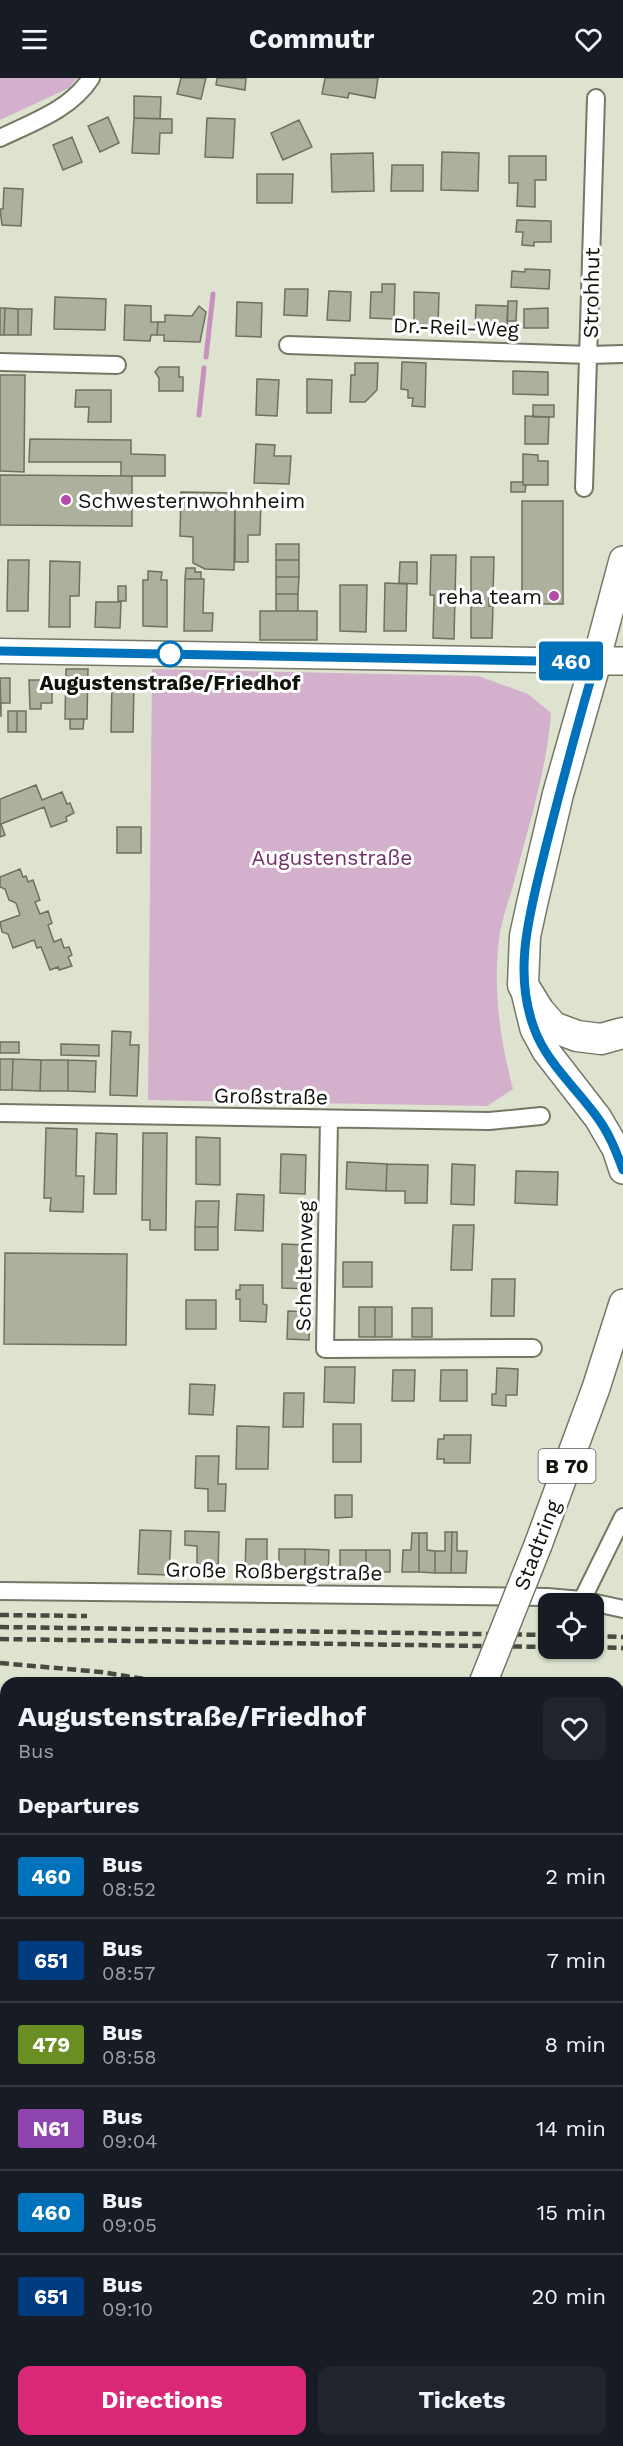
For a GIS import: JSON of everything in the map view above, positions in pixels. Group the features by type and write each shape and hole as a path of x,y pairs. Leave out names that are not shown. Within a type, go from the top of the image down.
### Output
{"highway":[{"path":"610,661 558,794 525,936 523,985 539,1011 553,1027 578,1036 600,1039 623,1033"}],"main road":[{"path":"610,661 623,560"},
{"path":"523,985 534,1029 542,1044 568,1082 598,1118 616,1149 623,1170"},
{"name":"Stadtring","path":"485,1677 538,1545 596,1388 623,1303"}],"street":[{"path":"0,138 64,107 81,93 91,78"},
{"name":"Strohhut","path":"584,488 596,98"},
{"name":"Dr.-Reil-Weg","path":"288,345 589,355 623,354"},
{"path":"0,362 117,365"},
{"path":"0,651 610,661"},
{"name":"Großstraße","path":"0,1113 489,1121 541,1116"},
{"name":"Scheltenweg","path":"329,1119 325,1349 533,1348"},
{"path":"585,1593 623,1517"},
{"name":"Große Roßbergstraße","path":"0,1591 538,1597"},
{"name":"Große Roßbergstraße","path":"604,1605 623,1609"}],"green space":[{"path":"0,78 77,78 69,88 0,120"},
{"name":"Augustenstraße","path":"152,669 478,676 528,694 551,713 546,756 503,918 497,958 499,1014 504,1052 513,1089 487,1106 148,1100"}],"building":[{"path":"181,78 206,78 201,99 177,94"},
{"path":"217,78 246,78 245,90 216,85"},
{"path":"325,78 378,78 375,98 349,93 348,98 322,94"},
{"path":"134,96 161,97 160,119 134,118"},
{"path":"108,117 119,143 100,152 88,126"},
{"path":"134,118 172,119 172,133 160,133 159,154 132,153"},
{"path":"207,118 235,119 233,158 205,157"},
{"path":"299,120 312,147 283,160 271,133"},
{"path":"72,137 82,162 63,170 53,145"},
{"path":"442,152 479,153 478,191 441,190"},
{"path":"373,153 374,191 332,192 331,154"},
{"path":"509,156 546,156 546,180 535,180 535,207 517,206 518,183 509,183"},
{"path":"392,165 423,165 423,191 391,191"},
{"path":"257,174 293,174 292,203 257,203"},
{"path":"4,188 23,189 21,226 2,225 0,209 3,209"},
{"path":"517,220 551,221 551,242 534,242 534,246 522,245 523,232 516,232"},
{"path":"525,269 550,270 549,289 511,287 512,271 525,272"},
{"path":"382,284 395,284 394,319 370,318 371,292 382,292"},
{"path":"285,289 308,289 307,316 284,315"},
{"path":"329,291 351,292 350,321 327,320"},
{"path":"414,292 439,293 438,325 414,325"},
{"path":"55,297 106,299 105,330 54,329"},
{"path":"508,301 517,301 516,321 507,321"},
{"path":"237,302 262,303 261,337 236,336"},
{"path":"125,305 151,306 151,322 158,322 157,335 151,335 150,341 124,340"},
{"path":"476,305 508,306 507,331 475,330"},
{"path":"199,306 206,312 200,342 164,341 164,335 157,335 158,322 165,322 165,315 192,316"},
{"path":"0,308 5,308 4,335 0,335"},
{"path":"5,308 18,309 18,335 4,335"},
{"path":"548,308 548,328 524,328 524,309"},
{"path":"18,309 32,309 31,335 18,335"},
{"path":"402,362 426,363 425,407 412,406 413,398 408,398 408,390 401,389"},
{"path":"355,363 378,363 377,390 365,402 350,402 351,375 355,375"},
{"path":"159,367 179,367 179,377 183,377 183,391 159,391 159,378 155,372"},
{"path":"513,371 548,372 548,395 513,394"},
{"path":"0,375 25,375 24,472 0,471"},
{"path":"257,379 279,380 277,416 256,415"},
{"path":"307,379 332,380 331,413 307,413"},
{"path":"76,390 111,390 111,422 88,422 89,407 75,407"},
{"path":"533,405 554,405 554,417 533,417"},
{"path":"525,416 549,417 548,444 525,444"},
{"path":"30,439 131,440 131,454 165,455 165,476 121,476 121,462 29,462"},
{"path":"256,444 275,445 274,456 291,456 289,484 254,483"},
{"path":"523,454 538,455 538,461 548,461 548,485 523,485"},
{"name":"Schwesternwohnheim","path":"0,475 132,476 132,526 0,525"},
{"path":"511,482 523,482 523,485 526,485 525,492 511,492"},
{"path":"181,492 235,493 234,570 205,569 193,563 193,537 180,536"},
{"path":"235,499 261,499 260,535 248,535 248,562 235,562"},
{"path":"522,501 563,501 563,604 522,604"},
{"path":"276,544 299,544 299,560 276,560"},
{"path":"431,555 456,555 454,639 433,638 434,595 430,595"},
{"path":"471,557 494,557 493,594 489,594 489,606 493,606 492,638 471,638 471,606 476,606 476,594 471,594"},
{"path":"8,560 29,560 28,611 7,611"},
{"path":"276,560 299,560 299,577 276,577"},
{"path":"50,561 80,562 79,596 70,596 70,627 49,627"},
{"path":"400,562 417,562 417,584 399,583"},
{"path":"186,568 195,568 195,572 201,572 201,579 185,579"},
{"path":"148,571 162,572 161,580 167,580 167,627 143,626 143,580 148,580"},
{"path":"276,577 299,577 298,594 276,594"},
{"path":"185,579 204,579 203,613 213,613 212,631 184,631"},
{"path":"385,583 407,584 406,631 384,631"},
{"path":"340,585 367,585 366,632 340,631"},
{"path":"118,586 126,586 126,601 118,601"},
{"path":"276,594 298,594 298,611 276,611"},
{"path":"96,602 121,602 120,628 95,627"},
{"path":"260,611 317,611 317,640 260,640"},
{"path":"66,669 88,669 87,719 65,719"},
{"path":"0,678 10,678 10,703 1,703 1,717"},
{"path":"29,680 52,680 52,703 41,703 41,709 30,709"},
{"path":"112,684 134,684 133,732 111,732"},
{"path":"8,711 17,711 17,732 8,732"},
{"path":"17,711 26,711 26,732 17,732"},
{"path":"70,719 84,719 83,729 70,729"},
{"path":"36,785 42,800 62,792 74,813 66,817 67,821 51,827 44,807 1,824 5,835 0,837 0,799"},
{"path":"117,827 141,827 141,853 117,853"},
{"path":"20,869 28,882 33,880 40,900 35,902 40,914 48,911 52,923 48,925 54,942 61,939 64,948 69,947 72,955 68,957 72,966 50,970 41,947 37,948 34,940 13,948 8,934 2,932 0,922 20,915 16,903 9,900 5,889 0,887 0,877"},
{"path":"112,1031 131,1032 130,1045 139,1045 137,1096 110,1095"},
{"path":"0,1042 19,1042 19,1053 0,1053"},
{"path":"61,1044 99,1045 99,1056 61,1055"},
{"path":"0,1059 13,1059 12,1090 0,1090"},
{"path":"13,1059 41,1060 40,1091 12,1090"},
{"path":"41,1060 68,1060 68,1091 40,1091"},
{"path":"68,1060 96,1061 95,1092 68,1091"},
{"path":"46,1128 77,1129 76,1176 84,1176 83,1212 50,1211 51,1198 44,1198"},
{"path":"96,1133 117,1134 116,1194 94,1194"},
{"path":"143,1133 167,1133 166,1230 150,1230 150,1220 142,1220"},
{"path":"196,1137 220,1138 220,1185 196,1184"},
{"path":"281,1154 306,1155 305,1194 280,1193"},
{"path":"347,1162 387,1164 386,1191 346,1189"},
{"path":"387,1164 428,1165 427,1203 405,1203 405,1191 386,1191"},
{"path":"452,1164 475,1165 474,1205 451,1204"},
{"path":"516,1171 558,1172 557,1205 515,1203"},
{"path":"237,1194 264,1195 263,1231 235,1230"},
{"path":"196,1201 219,1201 218,1227 195,1227"},
{"path":"453,1225 474,1225 472,1270 451,1270"},
{"path":"195,1227 218,1227 218,1250 195,1250"},
{"path":"282,1244 308,1245 307,1289 282,1288"},
{"path":"5,1253 127,1254 126,1345 4,1344"},
{"path":"343,1262 372,1262 372,1287 343,1287"},
{"path":"492,1279 515,1279 514,1316 491,1316"},
{"path":"240,1285 263,1285 263,1304 267,1305 266,1322 240,1321 240,1299 236,1299 236,1290 240,1290"},
{"path":"186,1300 216,1300 216,1329 186,1329"},
{"path":"359,1307 375,1307 375,1337 359,1337"},
{"path":"375,1307 392,1307 392,1337 375,1337"},
{"path":"412,1308 432,1308 432,1337 412,1337"},
{"path":"288,1311 310,1312 309,1340 287,1339"},
{"path":"325,1367 355,1367 354,1403 324,1402"},
{"path":"497,1368 518,1369 517,1395 506,1395 506,1406 492,1405 492,1394 496,1394"},
{"path":"393,1370 415,1370 414,1401 392,1401"},
{"path":"441,1370 467,1370 467,1401 440,1401"},
{"path":"190,1384 215,1385 213,1415 189,1414"},
{"path":"284,1393 304,1393 303,1427 283,1427"},
{"path":"333,1424 361,1424 361,1462 333,1462"},
{"path":"237,1426 269,1427 268,1469 236,1469"},
{"path":"444,1435 471,1435 470,1463 444,1463 444,1459 437,1459 438,1439 444,1439"},
{"path":"196,1456 219,1456 218,1484 226,1484 225,1511 208,1511 208,1489 195,1488"},
{"path":"335,1495 352,1495 352,1517 335,1518"},
{"path":"140,1530 171,1531 169,1575 138,1574"},
{"path":"185,1531 219,1532 218,1571 197,1571 197,1546 185,1545"},
{"path":"445,1532 452,1532 451,1573 435,1573 435,1551 445,1551"},
{"path":"452,1532 457,1532 457,1551 467,1551 466,1573 451,1573"},
{"path":"412,1533 419,1533 419,1572 402,1572 403,1550 411,1550"},
{"path":"419,1533 427,1533 427,1550 435,1551 435,1573 419,1572"},
{"path":"246,1539 267,1539 267,1574 245,1574"},
{"path":"279,1549 305,1549 305,1573 279,1573"},
{"path":"305,1549 329,1550 328,1574 305,1573"},
{"path":"340,1550 366,1550 366,1572 340,1572"},
{"path":"366,1550 390,1550 390,1572 366,1572"}],"waterway":[{"path":"206,357 213,294"},
{"path":"199,415 204,368"}],"railway":[{"path":"0,1615 87,1616"},
{"path":"0,1627 538,1635"},
{"path":"604,1636 623,1637"},
{"path":"0,1639 538,1647"},
{"path":"604,1647 623,1648"},
{"path":"0,1663 132,1677"}],"bus line":[{"name":"460","path":"0,651 596,662 558,794 532,903 525,936 523,985 534,1029 568,1082 598,1118 616,1149 623,1170"}],"place":[{"name":"Schwesternwohnheim","path":"66,500"},
{"name":"reha team","path":"554,596"},
{"name":"Augustenstraße/Friedhof","path":"170,654"}]}
